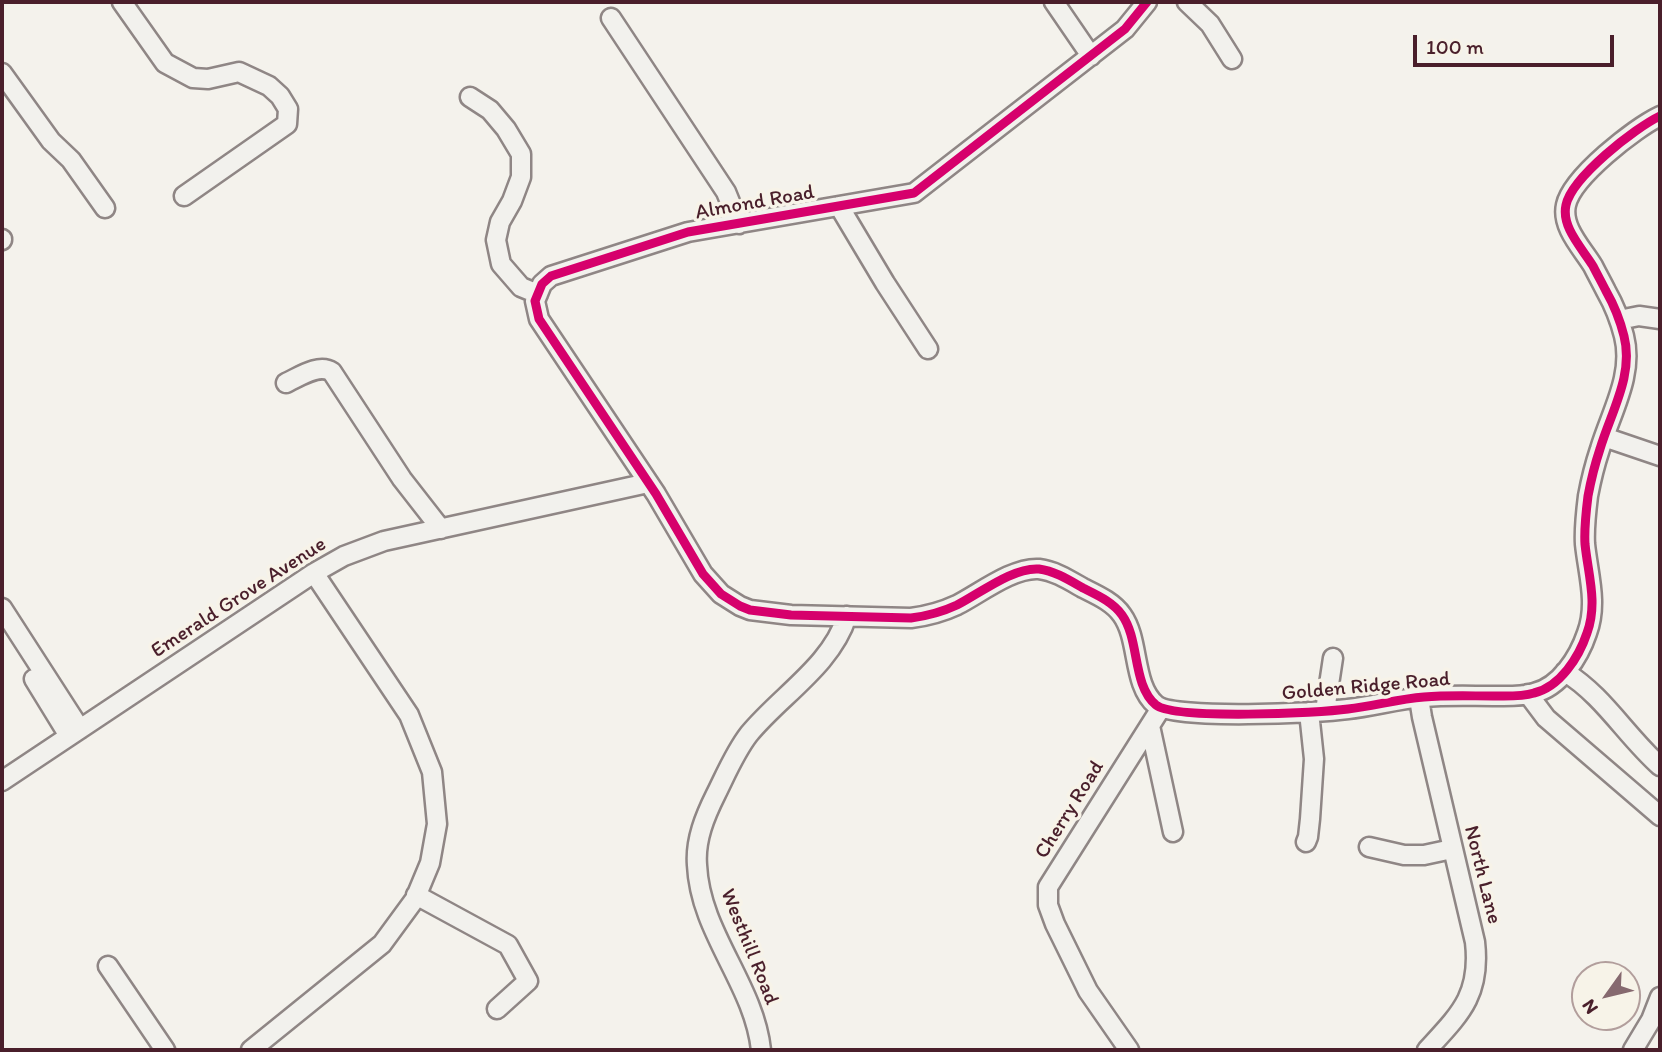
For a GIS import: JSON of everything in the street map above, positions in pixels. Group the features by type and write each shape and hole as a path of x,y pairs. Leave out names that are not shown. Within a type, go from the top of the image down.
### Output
{"street":[{"path":"122,2 165,63 193,78 208,79 239,72 269,86 280,96 288,109 287,124 184,197"},
{"path":"1054,2 1091,56"},
{"name":"Almond Road","path":"538,294 542,284 551,276 688,232 914,193 1125,29 1147,2"},
{"path":"1187,2 1207,20 1232,59"},
{"path":"611,19 726,192 739,224"},
{"path":"2,73 51,141 71,160 104,208"},
{"path":"470,97 490,110 506,130 520,155 521,177 500,222 496,240 501,264 521,287 538,294 535,301 539,319 648,482 711,585 730,600 750,610 791,615 893,619 924,616 948,609 1017,573 1030,569 1050,571 1110,603 1122,615 1130,632 1146,692 1161,708"},
{"name":"Golden Ridge Road","path":"1161,708 1202,713 1317,712 1419,698 1515,696 1546,689 1565,671 1581,646 1591,620 1592,588 1585,545 1588,495 1626,365 1625,342 1619,320 1609,296 1569,228 1565,216 1566,206 1572,192 1588,172 1644,125 1660,116"},
{"path":"839,206 928,349"},
{"path":"1619,320 1639,316 1660,319"},
{"path":"286,383 323,368 332,372 402,480 440,529"},
{"path":"1604,437 1660,456"},
{"name":"Emerald Grove Avenue","path":"2,781 314,573 344,556 384,541 648,482"},
{"path":"251,1050 382,944 416,895 430,863 437,824 432,772 409,715 314,573"},
{"path":"2,608 74,733"},
{"name":"Westhill Road","path":"761,1050 755,1022 742,987 718,941 705,908 697,866 698,844 712,801 741,745 832,646 847,616"},
{"path":"2,630 74,733"},
{"path":"1306,842 1317,712 1333,658"},
{"path":"1565,671 1660,765"},
{"path":"1528,694 1545,718 1660,816"},
{"name":"North Lane","path":"1419,698 1475,942 1476,969 1468,1001 1427,1050"},
{"name":"Cherry Road","path":"1129,1050 1088,991 1055,924 1048,905 1048,887 1161,708"},
{"path":"1150,726 1173,832"},
{"path":"1369,847 1405,855 1424,855 1452,849"},
{"path":"416,895 508,945 528,981 497,1009"},
{"path":"108,966 165,1050"},
{"path":"1633,1050 1640,1042 1660,997"}],"cycle path":[{"path":"1147,2 1125,29 914,193 688,232 551,276 542,284 535,301 539,319 656,494 703,574 721,594 750,610 791,615 911,618 951,607 1018,572 1045,570 1099,596 1118,610 1128,625 1139,674 1148,696 1156,705 1190,713 1308,712 1348,709 1424,697 1519,696 1543,690 1560,678 1574,661 1590,622 1592,600 1585,538 1588,496 1626,365 1624,336 1619,318 1593,266 1569,229 1566,205 1580,181 1606,154 1660,116"}]}
